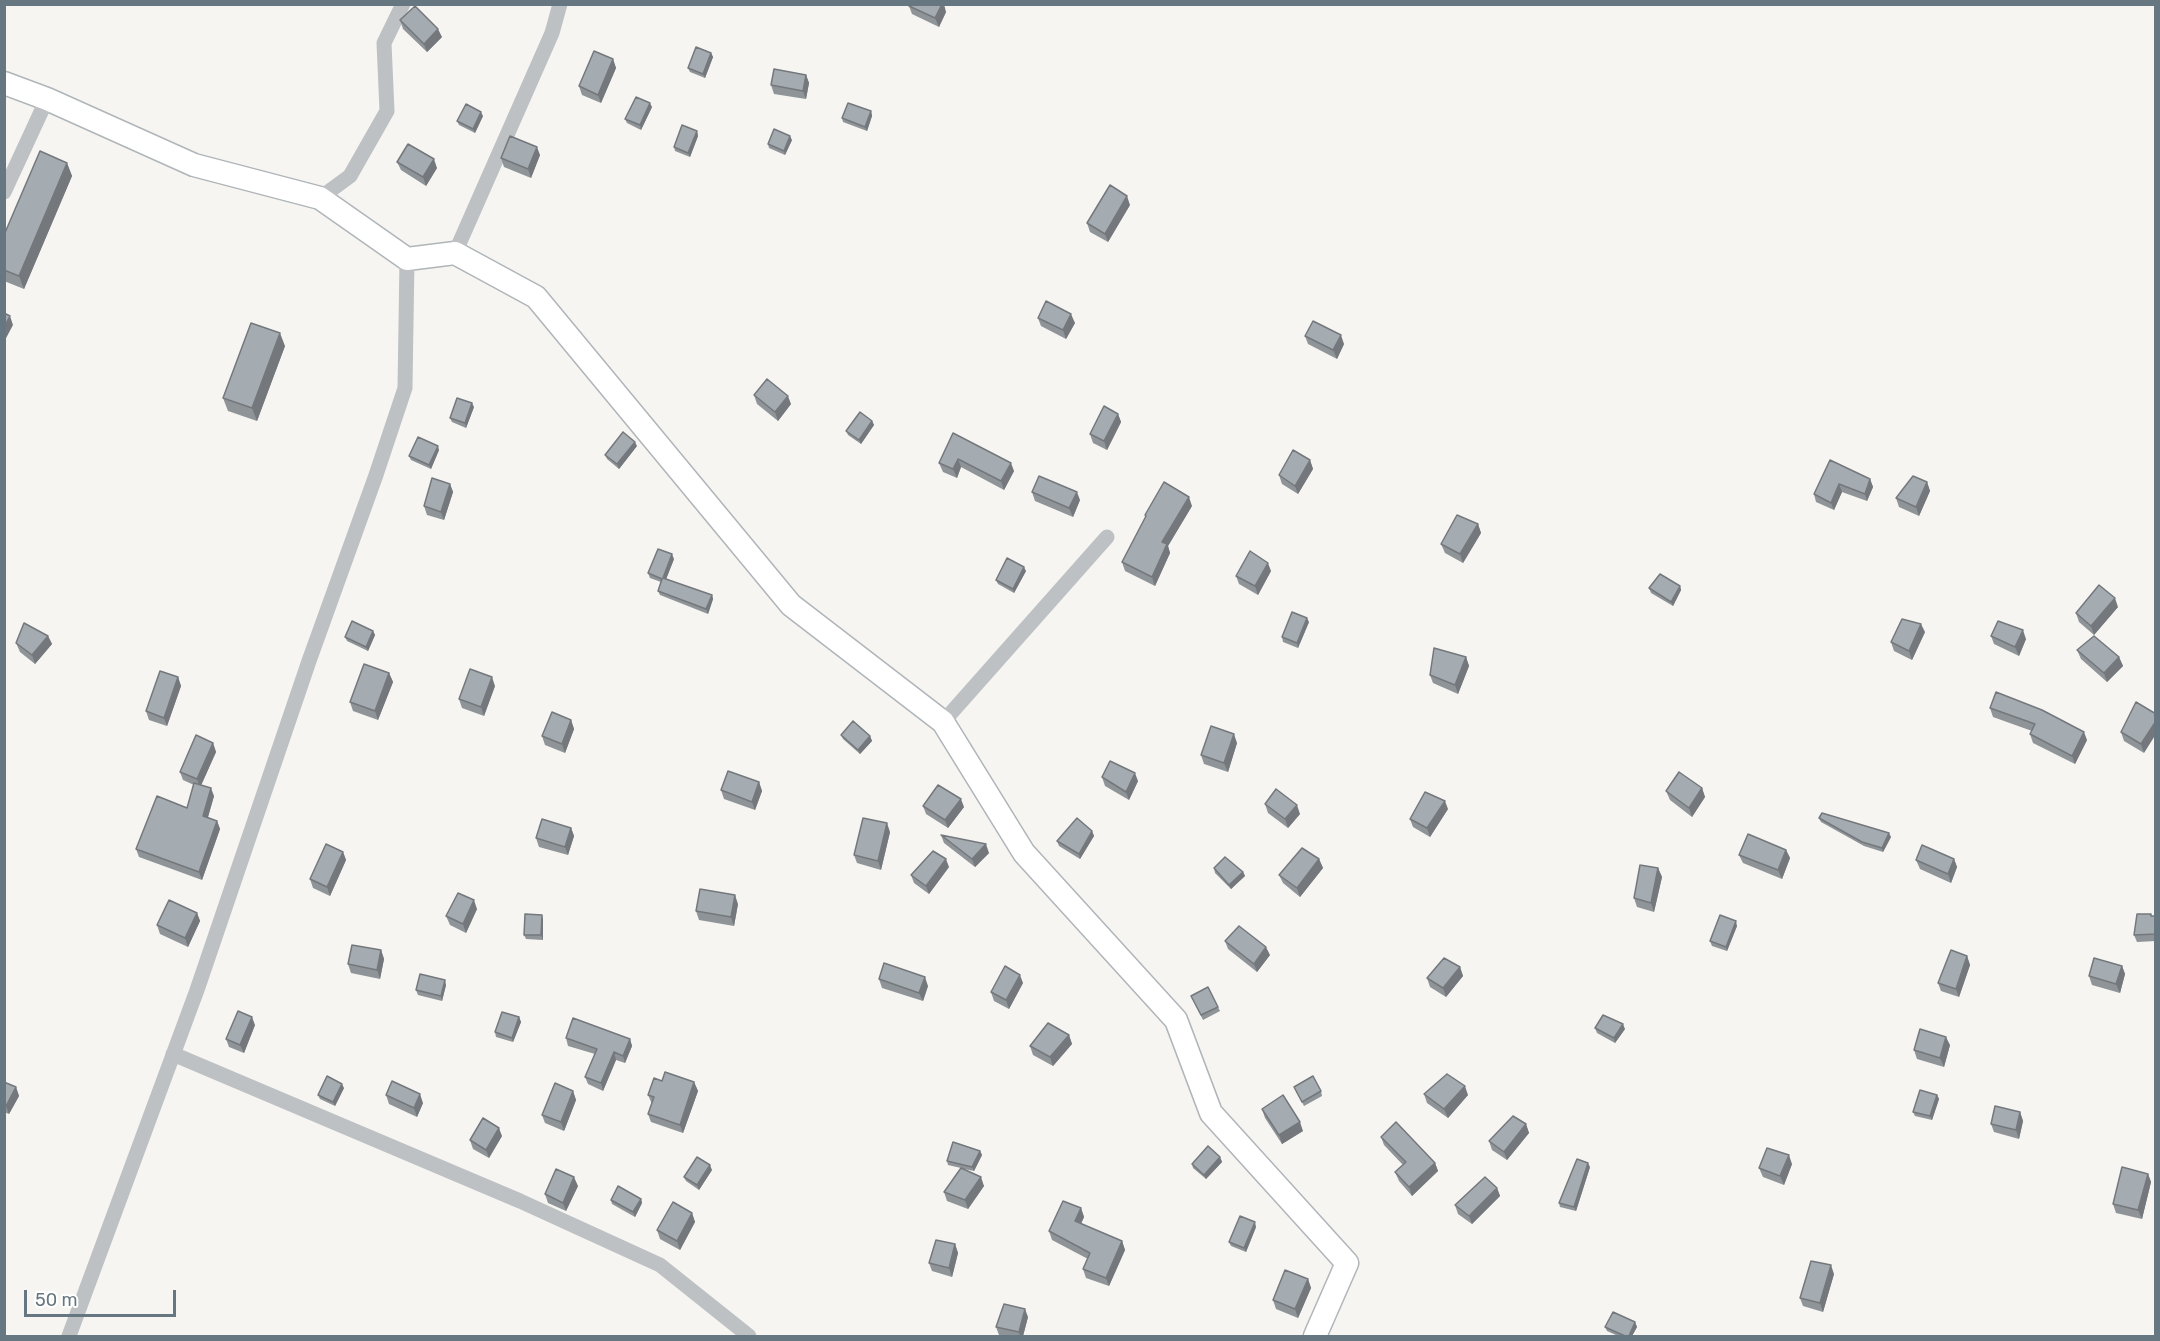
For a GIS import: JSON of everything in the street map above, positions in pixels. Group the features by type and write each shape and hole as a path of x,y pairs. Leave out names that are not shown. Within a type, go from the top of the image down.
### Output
{"street":[{"path":"320,198 350,176 387,111 384,43 403,4"},
{"path":"455,254 552,33 560,4"},
{"path":"4,83 47,99 194,165 320,198 407,259 455,254 536,297 791,605 943,722 1024,853 1176,1020 1211,1113 1347,1263 1316,1336"},
{"path":"4,192 47,99"},
{"path":"69,1336 197,990 405,388 407,259"},
{"path":"943,722 1107,537"},
{"path":"172,1054 520,1201 660,1265 749,1336"}],"building":[{"path":"910,4 942,4 935,18 909,6"},
{"path":"415,6 438,29 424,44 400,20"},
{"path":"696,47 711,53 703,74 688,68"},
{"path":"594,51 613,59 598,95 579,86"},
{"path":"774,69 806,75 803,91 771,85"},
{"path":"636,97 650,103 640,125 625,119"},
{"path":"848,103 871,111 865,127 842,118"},
{"path":"466,104 481,112 473,129 457,121"},
{"path":"682,125 697,131 688,153 674,147"},
{"path":"774,129 790,136 784,151 768,144"},
{"path":"510,136 537,147 528,169 501,158"},
{"path":"408,144 434,159 423,177 397,162"},
{"path":"40,151 67,163 19,276 4,270 4,235"},
{"path":"1110,185 1127,196 1105,234 1087,223"},
{"path":"1046,301 1071,314 1063,330 1038,318"},
{"path":"4,313 10,316 4,327"},
{"path":"1313,321 1341,335 1333,350 1305,336"},
{"path":"251,323 280,333 252,408 223,398"},
{"path":"767,379 788,396 775,412 754,395"},
{"path":"457,398 472,403 465,423 450,418"},
{"path":"1104,406 1118,414 1104,441 1090,434"},
{"path":"860,412 872,421 859,440 846,431"},
{"path":"623,432 635,442 617,464 605,455"},
{"path":"953,433 1011,463 1001,481 958,459 953,469 939,463"},
{"path":"418,437 438,446 429,465 409,456"},
{"path":"1293,450 1310,460 1295,486 1279,475"},
{"path":"1830,460 1870,479 1865,494 1839,484 1831,503 1814,494"},
{"path":"1039,476 1077,492 1069,508 1032,492"},
{"path":"1913,476 1927,482 1916,507 1896,498"},
{"path":"432,478 450,484 441,512 424,506"},
{"path":"1164,482 1189,497 1162,542 1167,544 1152,577 1122,562"},
{"path":"1457,515 1478,524 1460,554 1441,544"},
{"path":"658,549 672,554 663,578 712,595 706,609 658,591 662,579 648,573"},
{"path":"1250,551 1268,563 1255,586 1236,576"},
{"path":"1007,558 1024,567 1013,589 996,580"},
{"path":"1660,574 1680,586 1671,602 1649,588"},
{"path":"2099,585 2115,598 2091,626 2076,613"},
{"path":"1292,612 1307,618 1297,643 1282,637"},
{"path":"1902,619 1921,624 1909,651 1891,642"},
{"path":"352,621 373,631 366,647 345,637"},
{"path":"1998,621 2023,630 2015,647 1991,636"},
{"path":"24,623 48,636 32,655 16,643"},
{"path":"2094,636 2119,657 2104,673 2077,650"},
{"path":"1434,648 1466,657 1455,685 1430,675"},
{"path":"364,664 389,673 375,711 350,702"},
{"path":"470,669 492,677 481,707 459,699"},
{"path":"160,671 178,677 164,718 146,711"},
{"path":"1996,692 2042,710 2084,732 2072,756 2030,734 2035,724 1990,708"},
{"path":"2136,702 2156,714 2156,721 2141,744 2121,732"},
{"path":"552,712 571,720 562,744 542,736"},
{"path":"853,721 870,736 858,750 841,735"},
{"path":"1211,726 1234,734 1224,763 1201,755"},
{"path":"196,735 213,743 197,779 180,772"},
{"path":"1110,761 1135,773 1126,792 1102,777"},
{"path":"728,771 759,782 752,802 721,790"},
{"path":"1679,772 1702,788 1689,808 1666,791"},
{"path":"194,783 211,788 203,816 217,821 199,872 136,849 157,796 187,808"},
{"path":"938,785 961,799 945,820 923,806"},
{"path":"1276,789 1297,805 1285,819 1265,804"},
{"path":"1425,792 1445,801 1427,828 1410,819"},
{"path":"1822,813 1889,833 1882,848 1862,842 1819,818"},
{"path":"863,818 887,823 878,861 854,855"},
{"path":"1077,818 1092,831 1079,854 1057,841"},
{"path":"542,819 571,828 565,847 536,838"},
{"path":"1748,834 1786,850 1778,870 1739,855"},
{"path":"941,835 986,844 972,859"},
{"path":"326,844 343,852 327,887 310,879"},
{"path":"1922,845 1954,859 1948,874 1916,860"},
{"path":"1302,848 1319,859 1297,888 1279,875"},
{"path":"933,851 946,859 926,886 911,875"},
{"path":"1225,857 1243,872 1229,885 1214,868"},
{"path":"1640,865 1658,868 1651,903 1634,898"},
{"path":"700,889 735,895 731,917 696,911"},
{"path":"458,893 474,900 463,924 446,916"},
{"path":"169,900 197,913 185,938 157,925"},
{"path":"525,914 542,915 541,935 524,935"},
{"path":"2137,914 2156,916 2156,934 2134,935"},
{"path":"1720,915 1736,921 1726,947 1710,941"},
{"path":"1239,926 1266,947 1254,964 1225,941"},
{"path":"352,945 381,950 377,970 348,964"},
{"path":"1951,950 1967,956 1956,989 1938,983"},
{"path":"1444,958 1460,967 1443,988 1427,978"},
{"path":"2094,958 2122,966 2116,984 2089,976"},
{"path":"884,963 925,977 919,993 879,979"},
{"path":"1005,966 1020,975 1006,1000 991,992"},
{"path":"420,974 445,980 441,996 416,990"},
{"path":"1208,987 1218,1007 1201,1015 1191,996"},
{"path":"238,1011 252,1017 240,1045 226,1039"},
{"path":"502,1012 519,1017 512,1038 495,1032"},
{"path":"1603,1015 1623,1024 1614,1038 1595,1028"},
{"path":"573,1018 630,1039 623,1056 614,1052 601,1083 585,1077 597,1049 566,1038"},
{"path":"1048,1023 1069,1035 1050,1057 1030,1046"},
{"path":"1920,1029 1946,1037 1940,1058 1914,1050"},
{"path":"665,1072 694,1082 680,1125 648,1114 654,1097 648,1095 654,1078 662,1081"},
{"path":"1447,1074 1465,1086 1444,1109 1424,1094"},
{"path":"327,1076 342,1084 333,1102 318,1095"},
{"path":"1313,1076 1321,1091 1302,1102 1294,1087"},
{"path":"392,1081 420,1094 414,1108 386,1095"},
{"path":"4,1082 16,1087 6,1106 4,1105"},
{"path":"555,1083 573,1091 561,1122 542,1115"},
{"path":"1920,1090 1937,1095 1930,1116 1913,1112"},
{"path":"1283,1095 1300,1122 1279,1135 1262,1109"},
{"path":"1995,1106 2020,1112 2016,1130 1991,1124"},
{"path":"1513,1116 1526,1124 1504,1152 1489,1141"},
{"path":"483,1118 499,1128 486,1150 470,1140"},
{"path":"1396,1122 1435,1163 1409,1187 1395,1172 1406,1162 1381,1137"},
{"path":"953,1142 980,1151 972,1167 947,1161"},
{"path":"1208,1146 1220,1157 1204,1175 1192,1164"},
{"path":"1767,1148 1789,1155 1780,1176 1759,1168"},
{"path":"697,1157 710,1165 697,1185 684,1177"},
{"path":"1577,1159 1588,1163 1574,1207 1559,1203"},
{"path":"2122,1167 2148,1174 2138,1210 2113,1204"},
{"path":"961,1168 981,1177 965,1200 944,1192"},
{"path":"556,1169 574,1177 563,1203 545,1194"},
{"path":"1485,1177 1497,1188 1469,1216 1455,1205"},
{"path":"618,1186 641,1199 633,1212 611,1200"},
{"path":"1063,1201 1081,1208 1075,1221 1122,1241 1106,1278 1083,1269 1090,1253 1049,1231"},
{"path":"673,1202 692,1213 677,1241 657,1230"},
{"path":"1240,1216 1255,1222 1244,1248 1229,1242"},
{"path":"936,1240 955,1244 949,1268 929,1263"},
{"path":"1811,1261 1831,1265 1820,1303 1800,1298"},
{"path":"1285,1270 1308,1279 1295,1309 1273,1300"},
{"path":"1004,1304 1025,1309 1019,1332 996,1327"},
{"path":"1613,1312 1635,1322 1629,1336 1605,1327"}]}
